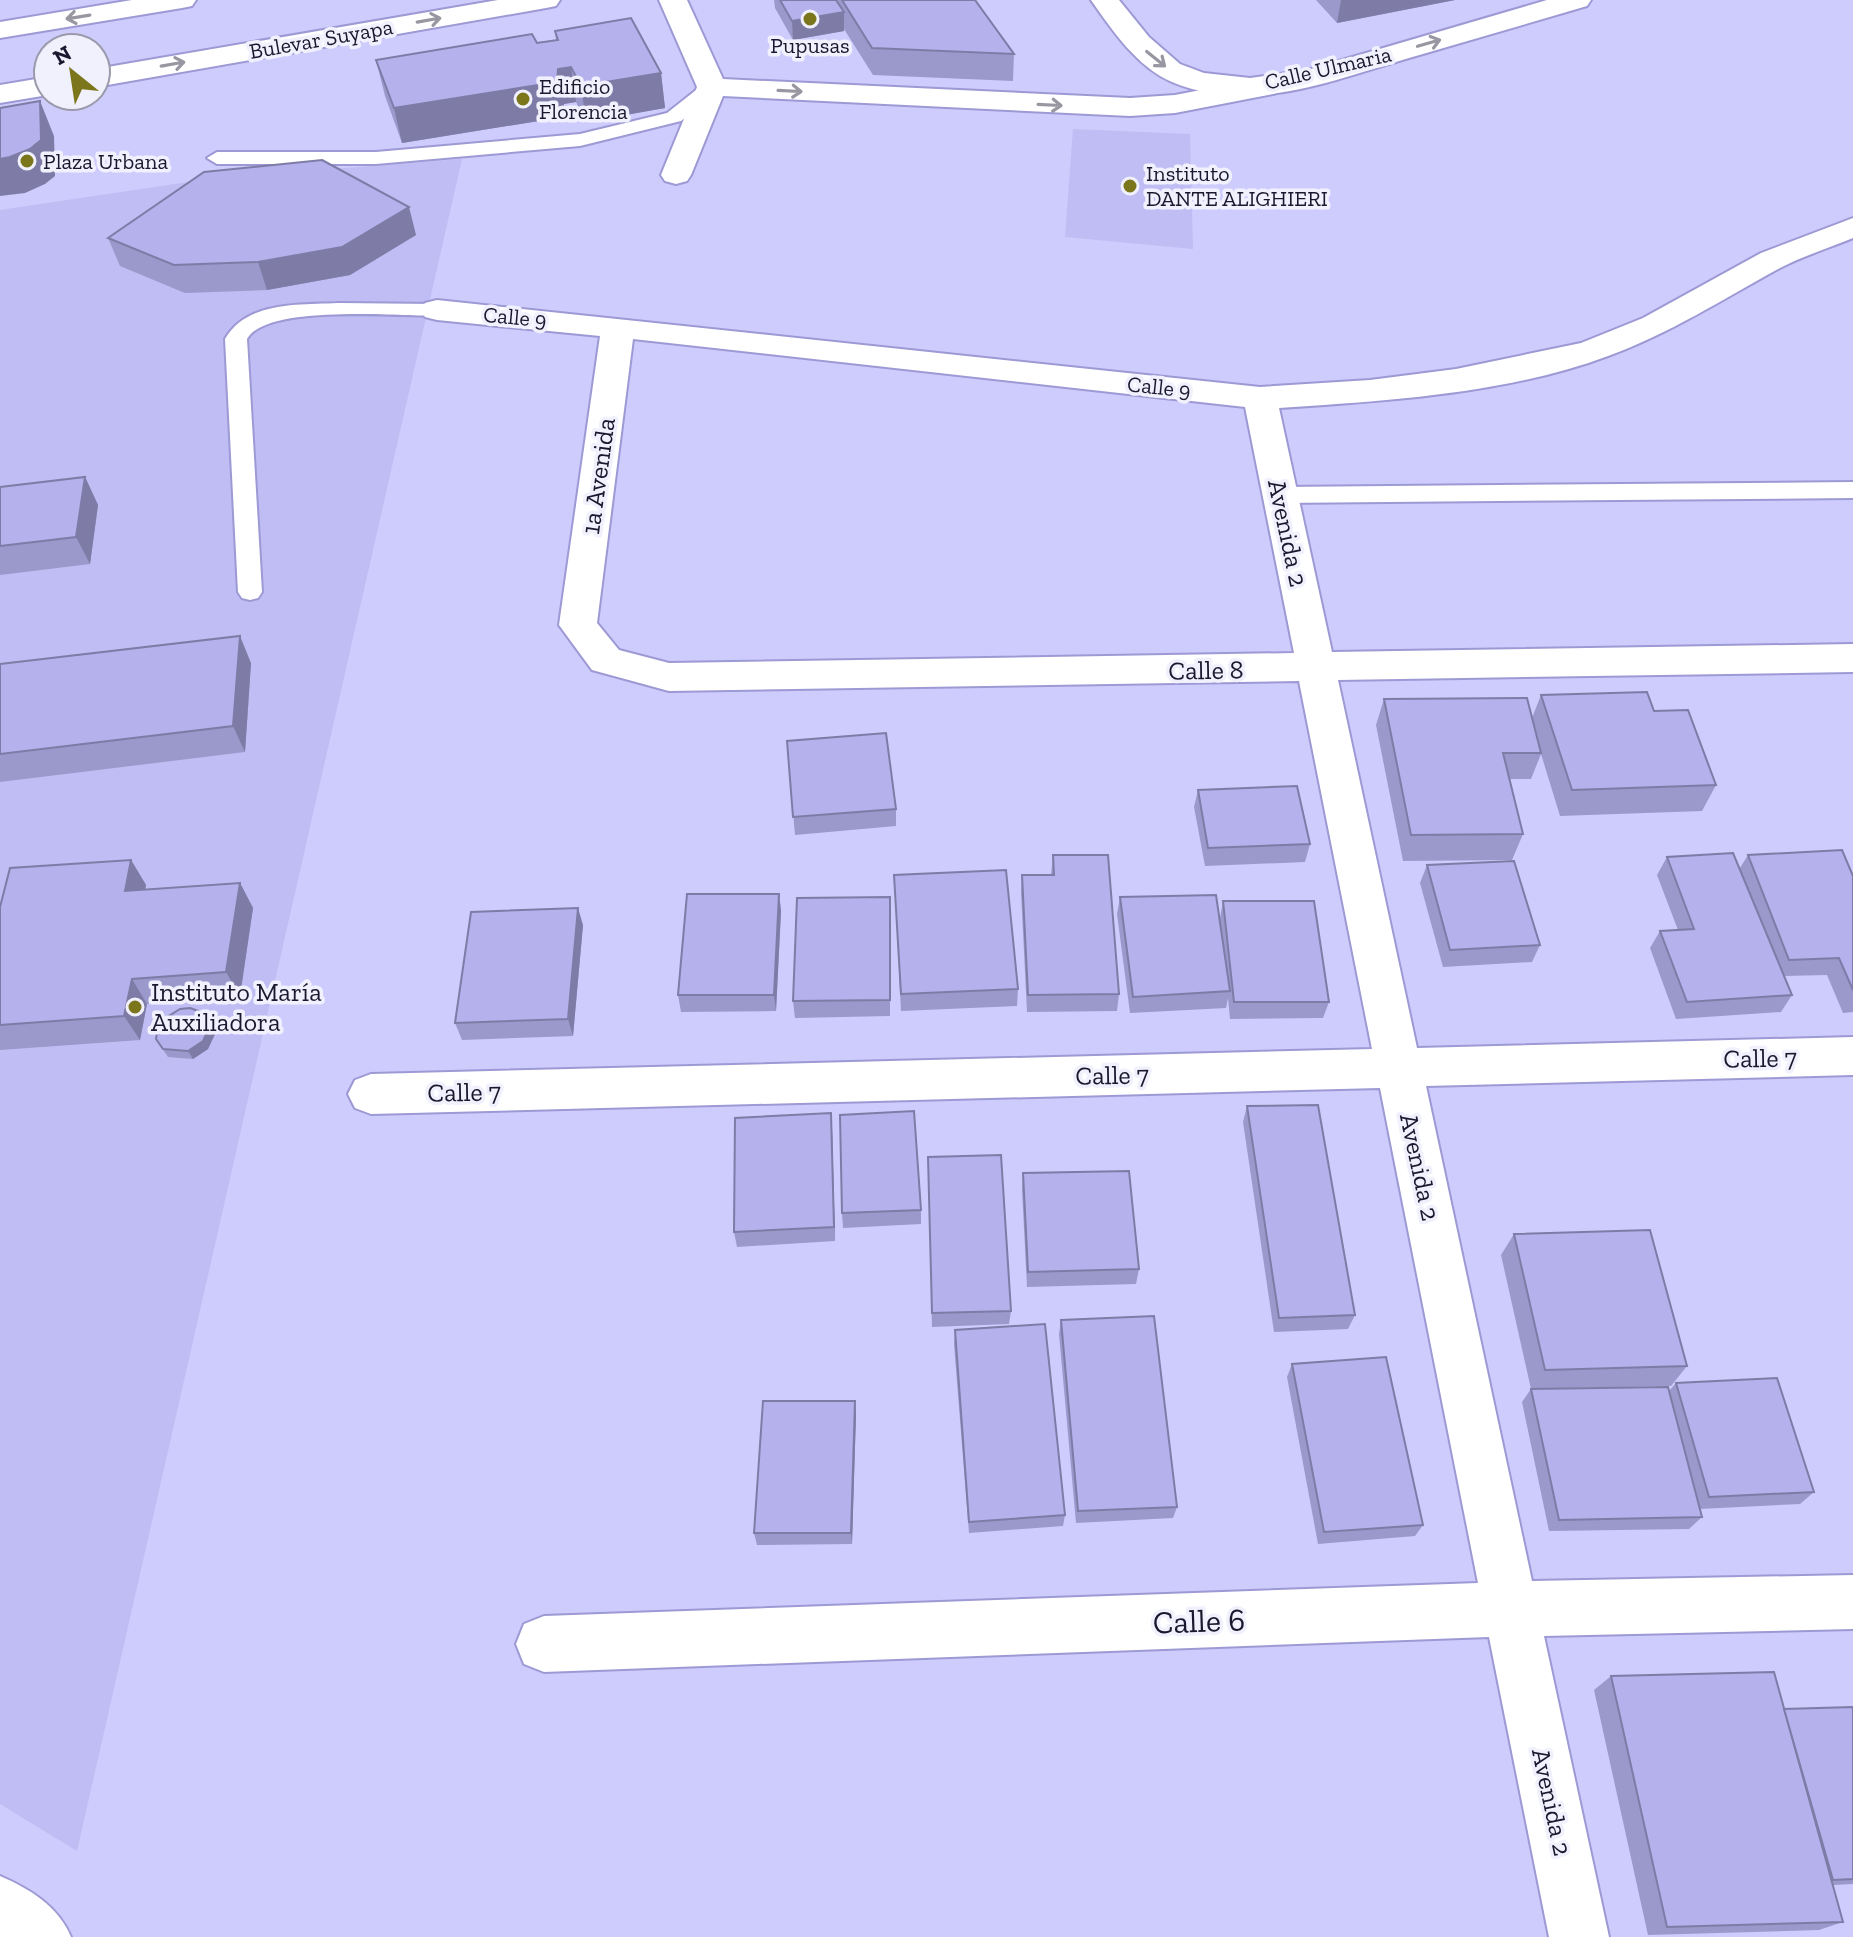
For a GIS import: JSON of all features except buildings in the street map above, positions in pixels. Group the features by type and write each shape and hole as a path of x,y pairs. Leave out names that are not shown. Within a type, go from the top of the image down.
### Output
{"street":[{"path":"0,30 182,0"},
{"name":"Bulevar Suyapa","path":"112,75 546,0"},
{"path":"673,0 712,87 676,175"},
{"name":"Calle Ulmaria","path":"1105,0 1146,51 1160,64 1182,76 1210,83 1273,85 1326,73 1577,0"},
{"path":"712,87 1130,107 1175,104 1273,85"},
{"path":"0,94 32,89"},
{"name":"Calle 9","path":"437,310 1260,398 1370,391 1456,380 1532,366 1593,350 1655,325 1772,260 1853,227"},
{"name":"1a Avenida","path":"578,625 618,327"},
{"name":"Avenida 2","path":"1260,398 1579,1937"},
{"name":"Calle 8","path":"578,625 606,660 669,677 1853,658"},
{"name":"Calle 7","path":"371,1094 1853,1056"},
{"name":"Calle 6","path":"544,1644 1512,1609 1853,1602"},
{"path":"0,1906 41,1937"}],"lane":[{"path":"217,158 376,158 580,140 674,117 712,87"},
{"path":"250,592 236,339 245,325 265,317 314,311 437,310"},
{"path":"1280,495 1853,490"}],"shaded area":[{"name":"Instituto DANTE ALIGHIERI","path":"1073,129 1190,134 1193,249 1065,237"},
{"name":"Instituto María Auxiliadora","path":"462,159 77,1851 0,1804 0,210 215,178"}],"place":[{"name":"Pupusas","path":"810,19"},
{"name":"Edificio Florencia","path":"523,99"},
{"name":"Plaza Urbana","path":"27,161"},
{"name":"Instituto DANTE ALIGHIERI","path":"1130,186"},
{"name":"Instituto María Auxiliadora","path":"135,1007"}]}
